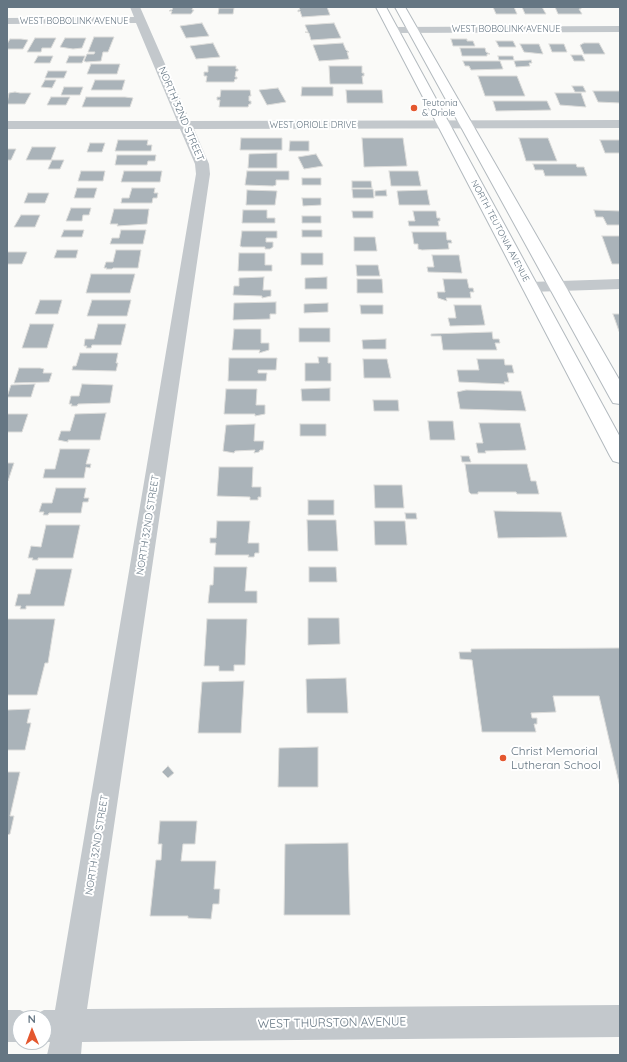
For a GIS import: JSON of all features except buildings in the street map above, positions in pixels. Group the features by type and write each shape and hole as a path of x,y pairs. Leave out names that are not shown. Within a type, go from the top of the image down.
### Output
{"main road":[{"name":"NORTH TEUTONIA AVENUE","path":"381,7 620,456"},
{"path":"400,7 620,398"}],"street":[{"name":"WEST BOBOLINK AVENUE","path":"7,21 138,14"},
{"name":"NORTH 32ND STREET","path":"59,1036 203,174 202,164 186,124 138,14"},
{"name":"WEST BOBOLINK AVENUE","path":"393,30 620,29"},
{"name":"WEST ORIOLE DRIVE","path":"7,125 620,124"},
{"path":"530,287 556,284 620,284"},
{"name":"WEST THURSTON AVENUE","path":"59,1036 620,1021"}],"place":[{"name":"Teutonia & Oriole","path":"414,108"},
{"name":"Christ Memorial Lutheran School","path":"503,758"}]}
